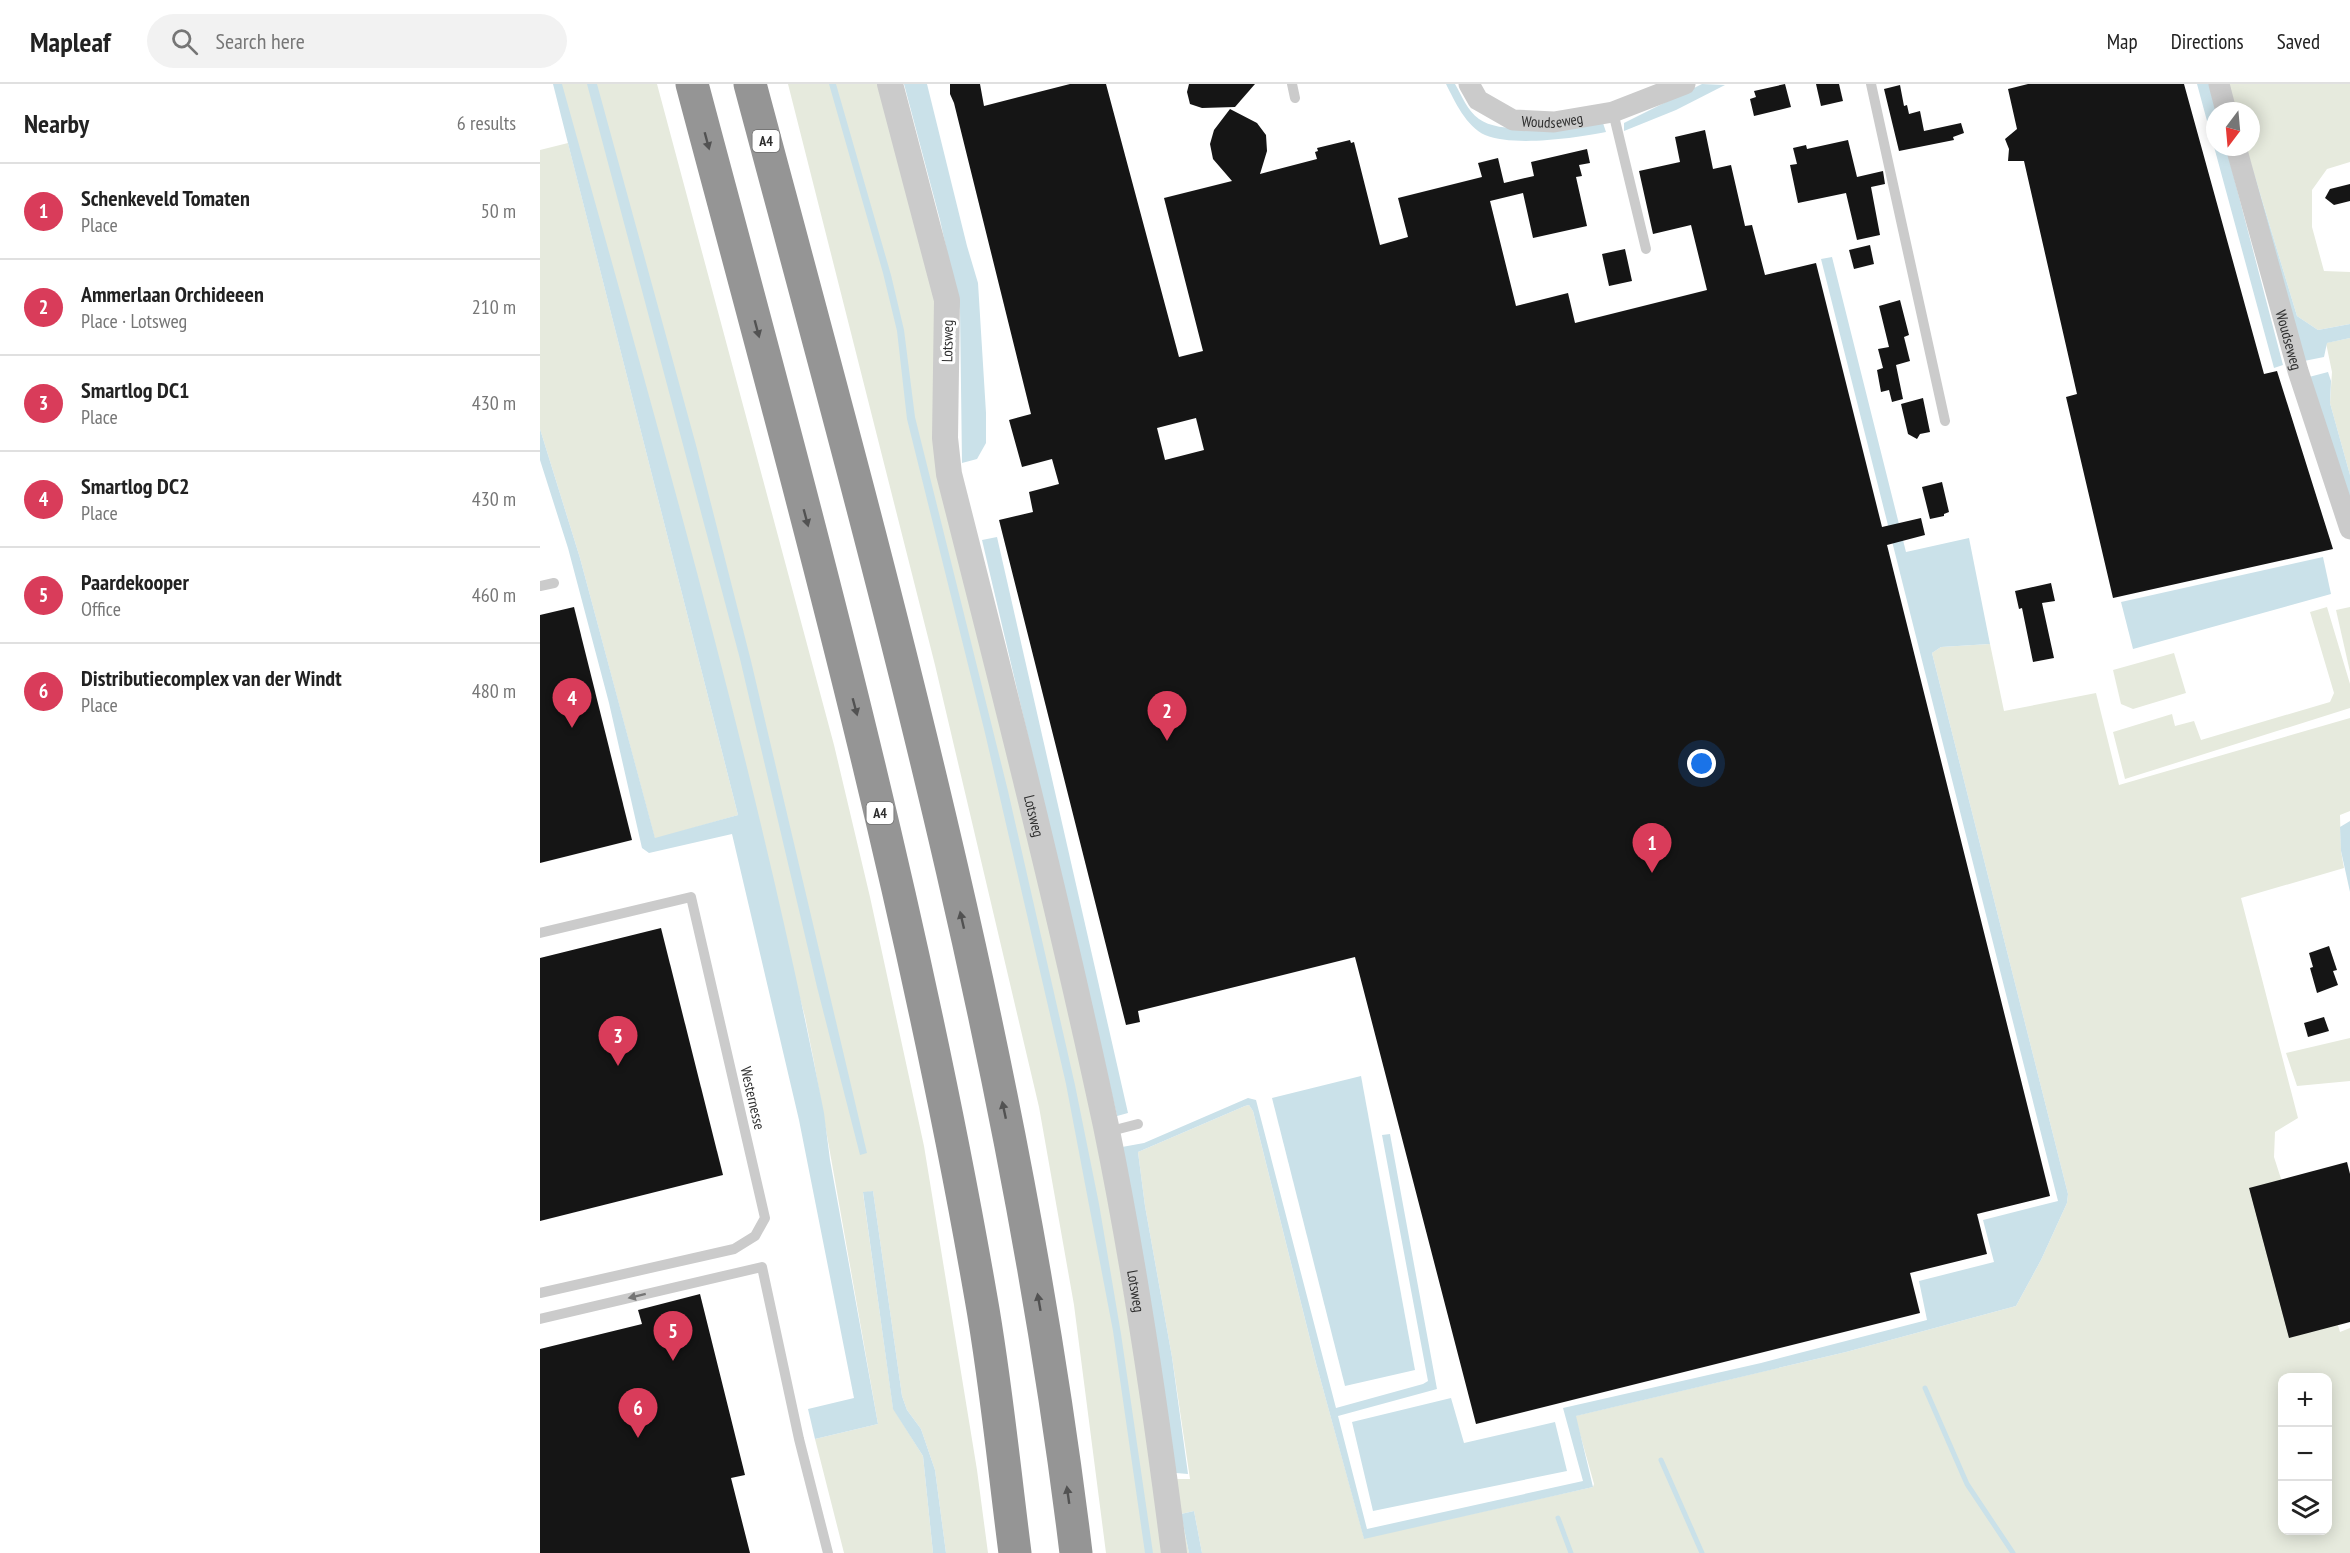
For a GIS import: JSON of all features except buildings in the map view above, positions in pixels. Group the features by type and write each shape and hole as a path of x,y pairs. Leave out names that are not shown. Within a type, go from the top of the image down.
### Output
{"highway":[{"name":"A4","path":"692,84 866,748 934,1050 982,1301 1015,1553"},
{"name":"A4","path":"750,84 923,745 985,1021 1016,1169 1042,1317 1076,1553"}],"street":[{"name":"Lotsweg","path":"890,84 947,300 945,438 949,474 1012,722 1107,1132 1132,1265 1174,1553"},
{"name":"Woudseweg","path":"1469,84 1478,100 1513,120 1554,122 1613,112 1685,84"},
{"path":"2219,84 2224,102"},
{"name":"Woudseweg","path":"2238,156 2298,371 2350,530"}],"lane":[{"path":"1292,84 1295,98"},
{"path":"1871,84 1945,421"},
{"path":"1613,112 1646,249"},
{"path":"540,586 554,583"},
{"name":"Westernesse","path":"540,933 691,897 765,1218 755,1236 734,1249 540,1293"},
{"path":"1107,1132 1138,1124"},
{"path":"540,1319 762,1267 799,1439 828,1553"}],"shaded area":[{"path":"558,84 657,84 834,745 870,897 924,1146 977,1470 988,1553 946,1553 935,1470 921,1429 907,1410 902,1396 873,1191 863,1193 893,1408 923,1456 933,1553 844,1553 815,1439 878,1424 814,1062 805,1017"},
{"path":"788,84 880,84 935,298 936,399 1095,1118 1167,1553 1106,1553 1074,1305 1039,1107 935,665"},
{"path":"2228,84 2350,84 2350,162 2327,169 2312,190 2312,227 2324,271 2350,272 2350,324 2318,330 2297,316 2249,156 2260,156 2260,102 2233,102"},
{"path":"568,143 738,815 655,839 580,558 540,429 540,150"},
{"path":"2350,338 2350,475 2330,403 2332,372 2326,343"},
{"path":"2327,607 2350,684 2350,708 2125,779 2113,732 2172,714 2175,726 2194,721 2201,740 2330,702 2334,693 2310,612"},
{"path":"2350,607 2350,672 2336,610"},
{"path":"1990,644 2004,711 2096,693 2119,785 2350,718 2350,811 2340,815 2344,868 2241,898 2298,1118 2275,1132 2274,1157 2300,1238 2321,1269 2340,1332 2350,1328 2350,1553 1202,1553 1194,1511 1181,1514 1189,1553 1180,1553 1176,1479 1190,1479 1138,1152 1245,1106 1249,1105 1253,1111 1316,1363 1364,1538 1593,1487 1575,1416 1846,1352 2016,1306 2041,1260 2067,1203 2068,1194 1932,653 1941,647"},
{"path":"2174,653 2186,693 2133,709 2121,704 2113,670"},
{"path":"2350,1038 2350,1081 2297,1086 2286,1053"}],"water":[{"path":"553,84 562,84 703,596 768,853 824,1113 830,1160 878,1424 815,1439 808,1409 854,1398 799,1120 732,834 649,853 642,848 609,703 568,548 540,460 540,429 580,558 655,838 738,815"},
{"path":"587,84 597,84 696,445 751,661 867,1153 860,1155 817,987 740,659"},
{"path":"829,84 836,84 891,275 904,330 915,417 1008,791 1075,1085 1099,1204 1121,1334 1153,1553 1145,1553 1113,1331 1066,1084 985,733 907,419 897,331 883,273"},
{"path":"904,84 927,84 978,283 986,443 977,459 962,463 960,310 940,220"},
{"path":"1446,84 1455,84 1471,111 1479,119 1490,124 1521,129 1603,123 1606,132 1562,139 1528,141 1497,139 1485,135 1472,126 1457,106"},
{"path":"1702,84 1725,85 1676,110 1624,131 1624,123"},
{"path":"2197,84 2210,84 2215,102 2206,102 2206,117"},
{"path":"2217,156 2228,156 2283,365 2274,368"},
{"path":"2248,156 2297,316 2318,330 2350,324 2350,338 2327,343 2324,357 2304,361"},
{"path":"1832,257 1906,552 1969,538 1990,644 1941,647 1932,653 2068,1194 2067,1203 2041,1260 2016,1306 1846,1352 1576,1416 1593,1487 1364,1539 1316,1363 1253,1111 1249,1105 1138,1152 1145,1206 1172,1357 1188,1474 1176,1473 1122,1147 1144,1143 1248,1098 1256,1100 1336,1408 1428,1381 1382,1135 1390,1134 1437,1389 1338,1416 1367,1529 1583,1481 1563,1408 1761,1363 1927,1320 1919,1281 1994,1262 1983,1220 2058,1201 1821,259"},
{"path":"2328,372 2331,381 2330,403 2350,475 2350,512 2309,377"},
{"path":"997,537 1128,1113 1117,1116 982,540"},
{"path":"2323,557 2331,594 2133,649 2121,602"},
{"path":"2350,821 2350,892 2341,851 2340,827"},
{"path":"1361,1076 1415,1370 1345,1386 1272,1098"},
{"path":"873,1191 902,1396 907,1410 921,1429 935,1470 946,1553 933,1553 923,1456 893,1409 863,1192"},
{"path":"1451,1398 1464,1443 1555,1422 1567,1471 1373,1511 1352,1422"},
{"path":"1194,1511 1202,1553 1189,1553 1181,1514"}],"waterway":[{"path":"1925,1388 1967,1484 2013,1553"},
{"path":"1661,1460 1702,1553"},
{"path":"1558,1518 1571,1553"}],"place":[{"name":"Smartlog DC2","path":"572,728"},
{"name":"Ammerlaan Orchideeen","path":"1167,741"},
{"name":"Schenkeveld Tomaten","path":"1652,873"},
{"name":"Smartlog DC1","path":"618,1066"},
{"name":"Paardekooper","path":"673,1361"},
{"name":"Distributiecomplex van der Windt","path":"638,1438"}]}
